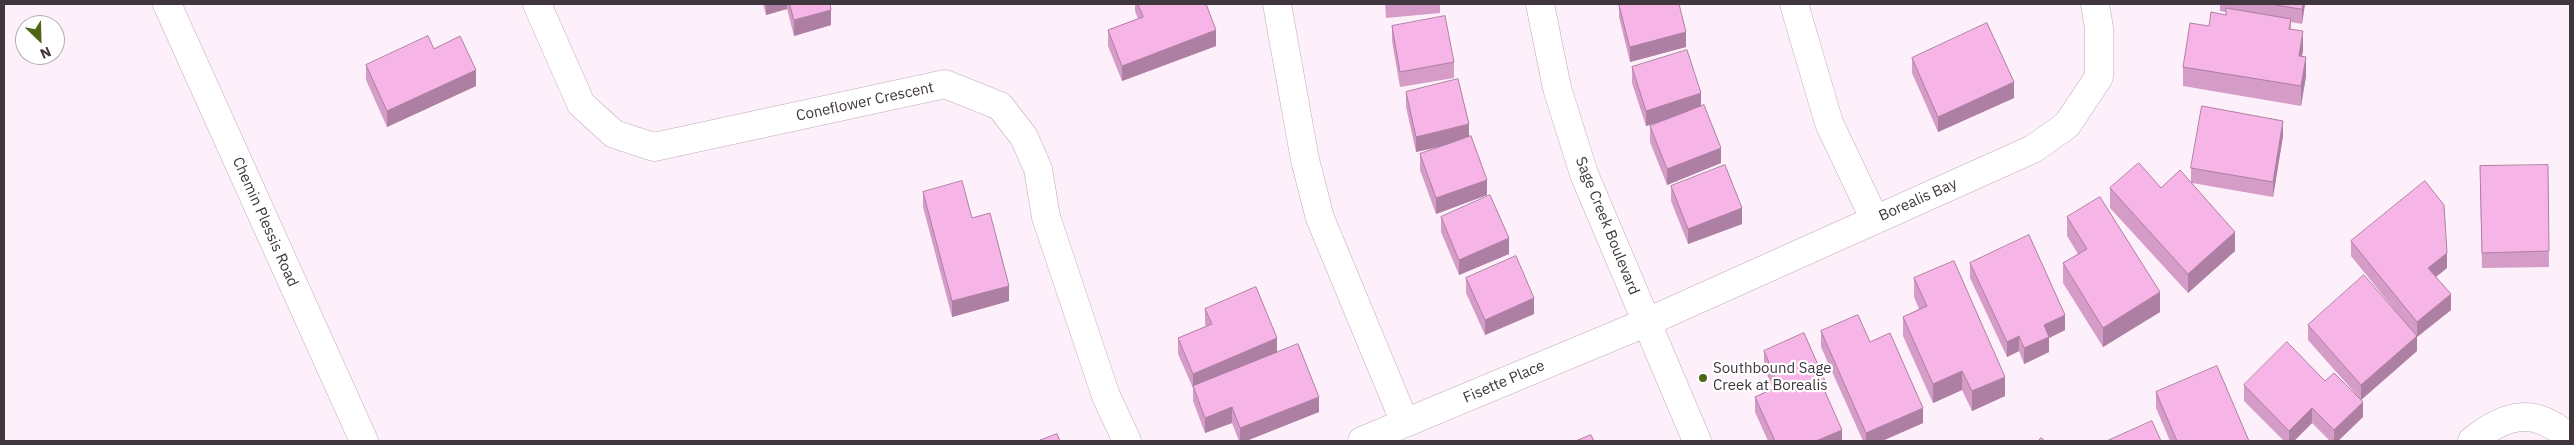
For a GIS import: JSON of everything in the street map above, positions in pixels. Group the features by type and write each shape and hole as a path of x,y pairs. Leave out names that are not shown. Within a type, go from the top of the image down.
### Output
{"street":[{"name":"Chemin Plessis Road","path":"167,4 364,441"},
{"name":"Coneflower Crescent","path":"537,4 581,104 614,134 654,147 945,84 1000,106 1024,137 1038,168 1046,217 1106,396 1127,441"},
{"path":"1277,4 1305,160 1320,218 1405,423"},
{"name":"Sage Creek Boulevard","path":"1540,4 1557,88 1584,174 1645,323 1697,441"},
{"path":"1794,4 1829,123 1875,220"},
{"name":"Borealis Bay","path":"1645,323 2033,149 2067,125 2099,77 2099,28 2095,4"},
{"name":"Fisette Place","path":"1362,441 1645,323"},
{"path":"2472,441 2486,430 2516,416 2534,418 2559,428 2570,439"}],"building":[{"path":"790,4 830,4 831,10 794,20"},
{"path":"1138,4 1206,4 1216,30 1122,66 1108,30 1143,17"},
{"path":"1619,4 1679,4 1686,32 1630,47"},
{"path":"2271,4 2303,4 2302,9"},
{"path":"2226,8 2291,19 2289,29 2303,31 2299,56 2306,57 2301,86 2183,67 2190,23 2209,26 2211,12 2226,15"},
{"path":"1445,16 1454,62 1400,72 1392,26"},
{"path":"1987,23 2014,82 1938,117 1912,58"},
{"path":"428,36 434,49 460,36 476,70 387,111 366,65"},
{"path":"1687,50 1701,93 1646,111 1632,67"},
{"path":"1458,79 1469,124 1416,137 1406,92"},
{"path":"1704,105 1721,148 1667,169 1650,126"},
{"path":"2202,106 2283,121 2273,182 2191,168"},
{"path":"1471,136 1487,180 1436,198 1420,154"},
{"path":"2139,163 2161,188 2180,170 2235,232 2188,274 2110,188"},
{"path":"1725,165 1742,208 1688,229 1671,186"},
{"path":"2548,165 2549,251 2482,253 2480,166"},
{"path":"962,181 972,218 990,213 1009,286 952,301 923,192"},
{"path":"2425,181 2444,205 2447,253 2428,268 2451,294 2417,322 2351,241"},
{"path":"1490,195 1509,238 1459,260 1441,217"},
{"path":"2100,197 2160,292 2103,328 2063,263 2087,249 2067,217"},
{"path":"2029,235 2065,315 2044,325 2049,337 2024,348 2019,336 2007,342 1970,263"},
{"path":"1516,256 1534,298 1485,320 1466,278"},
{"path":"1954,261 2005,377 1972,391 1962,371 1933,384 1903,317 1927,306 1914,278"},
{"path":"2364,275 2417,336 2361,385 2308,325"},
{"path":"1256,287 1277,338 1193,374 1178,338 1212,324 1205,309"},
{"path":"1858,315 1870,342 1890,333 1923,408 1866,433 1821,331"},
{"path":"1804,333 1826,383 1822,385 1842,430 1816,441 1775,441 1755,397 1779,386 1764,351"},
{"path":"2287,342 2325,381 2334,373 2363,402 2334,430 2312,408 2289,431 2244,385"},
{"path":"1298,344 1319,397 1240,428 1232,407 1205,418 1193,386"},
{"path":"2217,366 2249,441 2177,441 2156,392"},
{"path":"2152,421 2161,441 2107,441"},
{"path":"1057,434 1060,441 1038,441"},
{"path":"1591,435 1594,441 1576,441"}],"place":[{"name":"Southbound Sage Creek at Borealis","path":"1703,378"}]}
